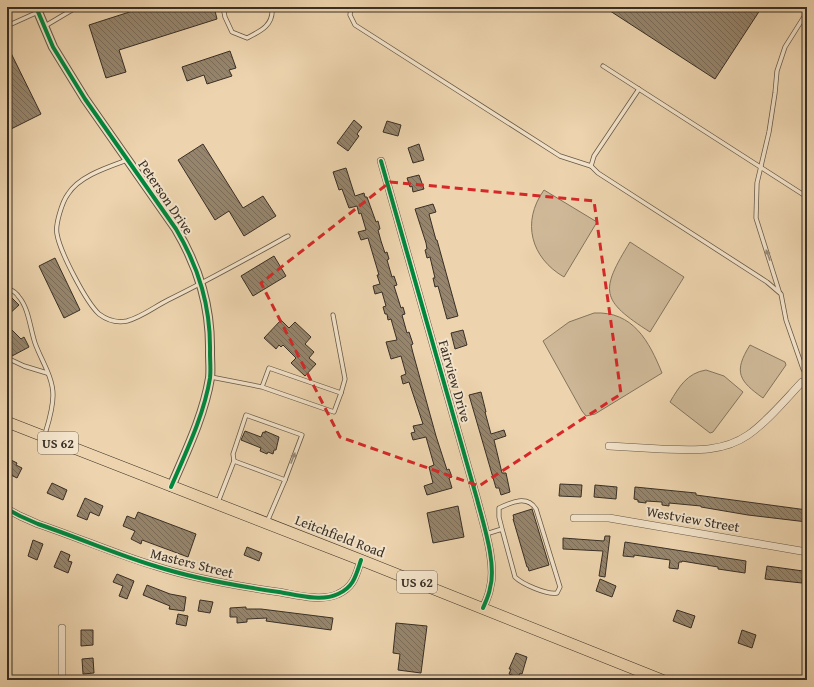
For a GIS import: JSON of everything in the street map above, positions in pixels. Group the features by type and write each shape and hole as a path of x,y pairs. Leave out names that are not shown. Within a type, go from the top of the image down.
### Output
{"main road":[{"name":"Leitchfield Road","path":"7,422 483,608 662,680"}],"street":[{"name":"Peterson Drive","path":"37,9 53,47 81,94 176,228 188,249 201,284 211,332 210,377 204,404 171,487"},
{"name":"Fairview Drive","path":"381,161 486,534 491,567 491,587 483,608"},
{"path":"609,446 693,450 716,449 727,446 738,441 756,429 802,382 807,382"},
{"name":"Masters Street","path":"7,509 38,524 155,566 198,578 244,588 314,597 332,597 339,594 353,583 361,560"},
{"name":"Westview Street","path":"574,518 609,518 807,552"},
{"path":"62,628 62,680"}],"lane":[{"path":"44,26 77,7"},
{"path":"223,7 225,17 232,32 247,38 263,30 273,16 272,7"},
{"path":"351,7 350,15 355,25 560,156 591,166 598,173 767,282 779,292"},
{"path":"7,26 37,9"},
{"path":"807,12 784,47 777,70 769,132 757,183 756,218 779,292 781,294 786,320 803,369 807,376"},
{"path":"603,66 807,196"},
{"path":"591,166 594,156 639,89"},
{"path":"807,118 805,130 807,165"},
{"path":"128,160 96,172 80,182 68,193 61,209 56,233 63,254 88,300 99,314 110,321 127,321 147,312 288,236"},
{"path":"807,185 807,196"},
{"path":"7,288 20,297 26,310 35,344 47,373 53,394 52,410 44,437"},
{"path":"210,377 262,387 334,412 345,379 333,315"},
{"path":"7,358 24,366 47,373"},
{"path":"262,387 269,368 341,393"},
{"path":"217,505 234,461 233,454 246,415 302,435 267,523"},
{"path":"234,461 285,480"},
{"path":"525,501 528,501 534,505 560,587 557,593 552,594 546,592 515,577 502,529 499,517 499,508 525,501"},
{"path":"486,534 502,529"},
{"path":"350,680 357,678"}],"highlighted area":[{"path":"390,182 594,201 621,394 479,486 340,437 261,283"}],"shaded area":[{"path":"544,190 597,222 564,277 544,260 537,250 533,238 533,214 537,202"},
{"path":"630,242 684,277 650,332 622,311 614,302 610,293 610,284 613,272"},
{"path":"594,313 608,314 619,317 638,330 645,339 662,373 595,414 586,416 543,341 569,322"},
{"path":"750,345 785,362 786,365 763,398 748,386 741,375 741,362"},
{"path":"706,370 724,376 743,392 713,432 710,433 670,402 680,386 689,377"}],"building":[{"path":"145,7 214,7 217,19 119,50 126,72 106,78 89,25"},
{"path":"604,7 762,7 715,79"},
{"path":"7,45 41,114 7,131"},
{"path":"230,51 236,68 229,70 232,76 207,84 204,75 187,81 182,67"},
{"path":"354,120 362,127 357,134 359,136 348,151 337,143"},
{"path":"387,121 401,125 398,136 383,132"},
{"path":"203,144 243,208 263,196 276,216 244,236 229,211 215,220 178,160"},
{"path":"419,144 424,160 413,163 408,148"},
{"path":"346,168 355,196 364,193 365,197 367,197 376,222 378,221 380,229 378,230 385,253 387,252 389,259 387,260 392,277 394,276 397,285 394,286 401,308 403,307 405,314 402,315 407,333 409,332 413,344 411,345 413,353 436,436 447,470 449,469 452,477 449,478 452,488 427,495 424,486 433,483 429,467 434,465 426,437 413,440 411,433 415,432 413,426 423,424 409,382 403,384 401,376 406,374 401,356 391,359 386,342 397,340 391,319 388,320 387,314 385,314 383,307 386,306 382,292 375,294 373,286 380,284 377,275 379,275 368,238 361,240 358,232 366,230 361,213 359,214 357,206 349,208 342,189 339,190 333,172"},
{"path":"419,175 424,189 413,192 412,186 410,187 407,178"},
{"path":"433,204 436,212 429,214 458,316 447,319 438,286 435,287 433,278 435,278 430,257 427,258 425,250 427,249 426,243 415,209"},
{"path":"274,256 286,276 253,296 241,276"},
{"path":"55,258 80,310 64,318 39,266"},
{"path":"7,293 19,305 7,316"},
{"path":"281,320 289,328 295,322 311,337 305,344 314,352 309,358 316,364 305,376 291,363 296,358 283,345 281,347 279,345 276,349 264,338"},
{"path":"7,325 21,339 24,337 29,347 12,356 7,347"},
{"path":"463,330 467,345 455,349 451,333"},
{"path":"481,392 491,434 504,430 506,436 494,440 502,473 506,473 510,492 501,495 499,488 496,488 469,395"},
{"path":"245,431 261,437 265,431 279,437 276,450 274,450 273,454 268,452 267,454 260,451 261,448 241,440"},
{"path":"7,458 17,463 16,465 22,468 17,478 7,473"},
{"path":"52,483 67,490 63,500 47,493"},
{"path":"560,484 582,485 581,497 559,496"},
{"path":"595,485 617,487 616,499 594,497"},
{"path":"635,487 696,493 696,495 807,510 807,522 748,515 701,506 669,503 669,506 662,505 662,502 638,502 638,500 634,499"},
{"path":"85,498 103,506 99,516 90,512 87,520 77,516"},
{"path":"458,506 464,537 433,543 427,513"},
{"path":"532,509 549,565 529,571 513,515"},
{"path":"138,512 196,534 188,557 142,540 141,544 131,539 135,531 123,526 127,516 135,519"},
{"path":"605,536 610,536 605,577 599,576 603,551 563,549 563,538 604,541"},
{"path":"33,540 43,544 37,560 28,556"},
{"path":"625,542 746,561 745,573 682,561 679,562 678,569 669,568 670,560 634,555 634,557 623,556"},
{"path":"247,547 262,553 259,561 244,555"},
{"path":"61,551 70,555 68,561 72,562 68,573 54,567"},
{"path":"767,566 803,571 802,583 765,579"},
{"path":"117,574 134,581 127,599 119,596 123,586 113,582"},
{"path":"600,579 616,586 612,597 596,591"},
{"path":"147,585 170,594 186,597 184,611 169,609 170,606 143,595"},
{"path":"200,600 213,602 210,613 198,611"},
{"path":"246,607 246,609 261,609 333,618 331,630 266,621 267,618 247,619 247,622 237,623 237,617 230,617 230,608"},
{"path":"677,610 695,616 691,628 673,621"},
{"path":"178,614 188,616 186,626 176,624"},
{"path":"396,623 427,626 421,673 398,670 400,654 393,653"},
{"path":"81,630 93,630 93,645 81,646"},
{"path":"742,630 756,635 752,648 738,643"},
{"path":"516,653 527,657 522,674 520,673 519,678 509,674 511,669 509,669"},
{"path":"93,658 94,673 83,674 82,659"}],"cycle path":[{"path":"36,7 53,47 85,99 176,229 191,258 202,288 206,304 210,336 210,378 199,420 171,487"},
{"path":"381,161 486,531 491,556 492,578 489,593 483,608"},
{"path":"7,509 38,524 170,571 216,582 301,596 317,598 338,594 348,588 354,580 361,560"}]}
